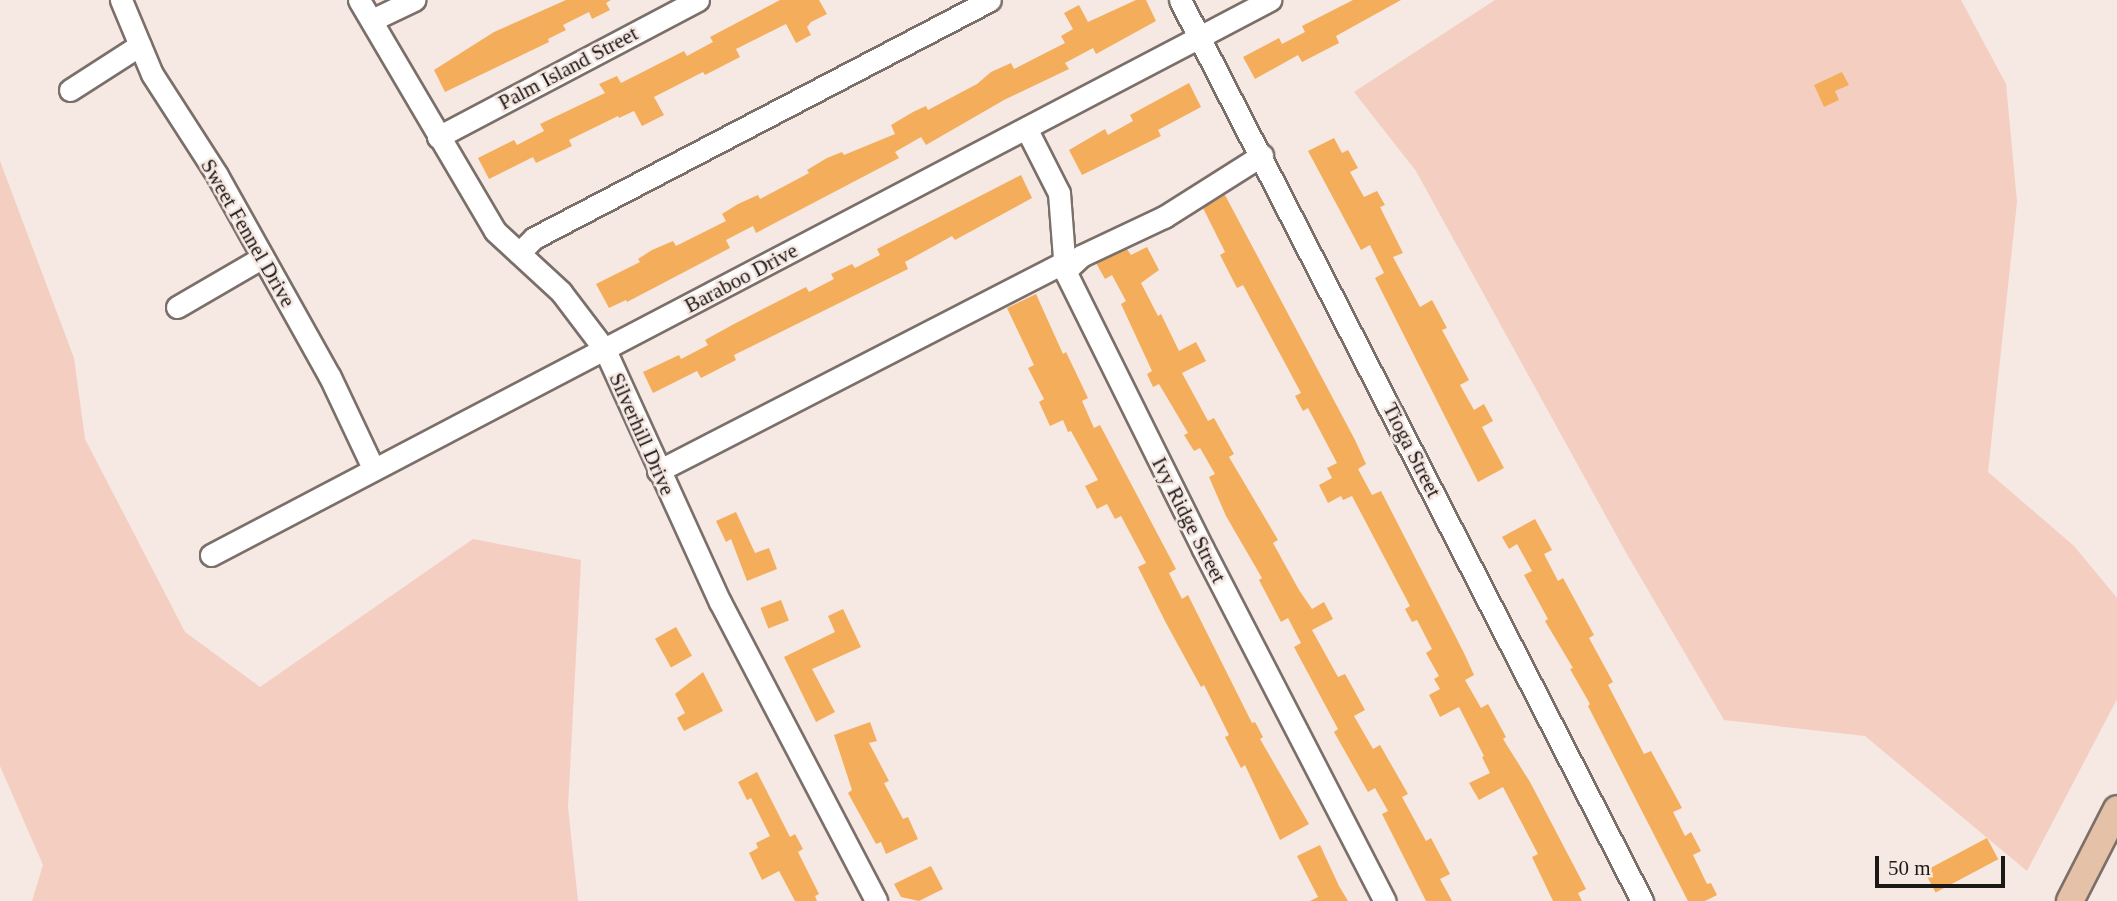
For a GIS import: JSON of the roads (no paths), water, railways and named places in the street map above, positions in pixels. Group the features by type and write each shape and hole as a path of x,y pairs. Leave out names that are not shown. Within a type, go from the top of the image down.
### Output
{"main road":[{"path":"2070,901 2117,809"}],"street":[{"name":"Sweet Fennel Drive","path":"121,0 152,74 217,175 263,257 330,377 373,468"},
{"name":"Silverhill Drive","path":"359,0 495,231 561,292 605,350 720,603 876,901"},
{"path":"372,20 414,0"},
{"name":"Palm Island Street","path":"438,137 698,0"},
{"path":"519,253 534,238 990,0"},
{"name":"Tioga Street","path":"1180,0 1262,155 1642,901"},
{"name":"Baraboo Drive","path":"211,555 1270,0"},
{"path":"70,90 140,45"},
{"name":"Ivy Ridge Street","path":"1026,128 1059,193 1065,267 1203,549 1385,901"},
{"path":"658,471 1065,267 1081,256 1164,217 1262,155"},
{"path":"177,307 263,257"}]}
